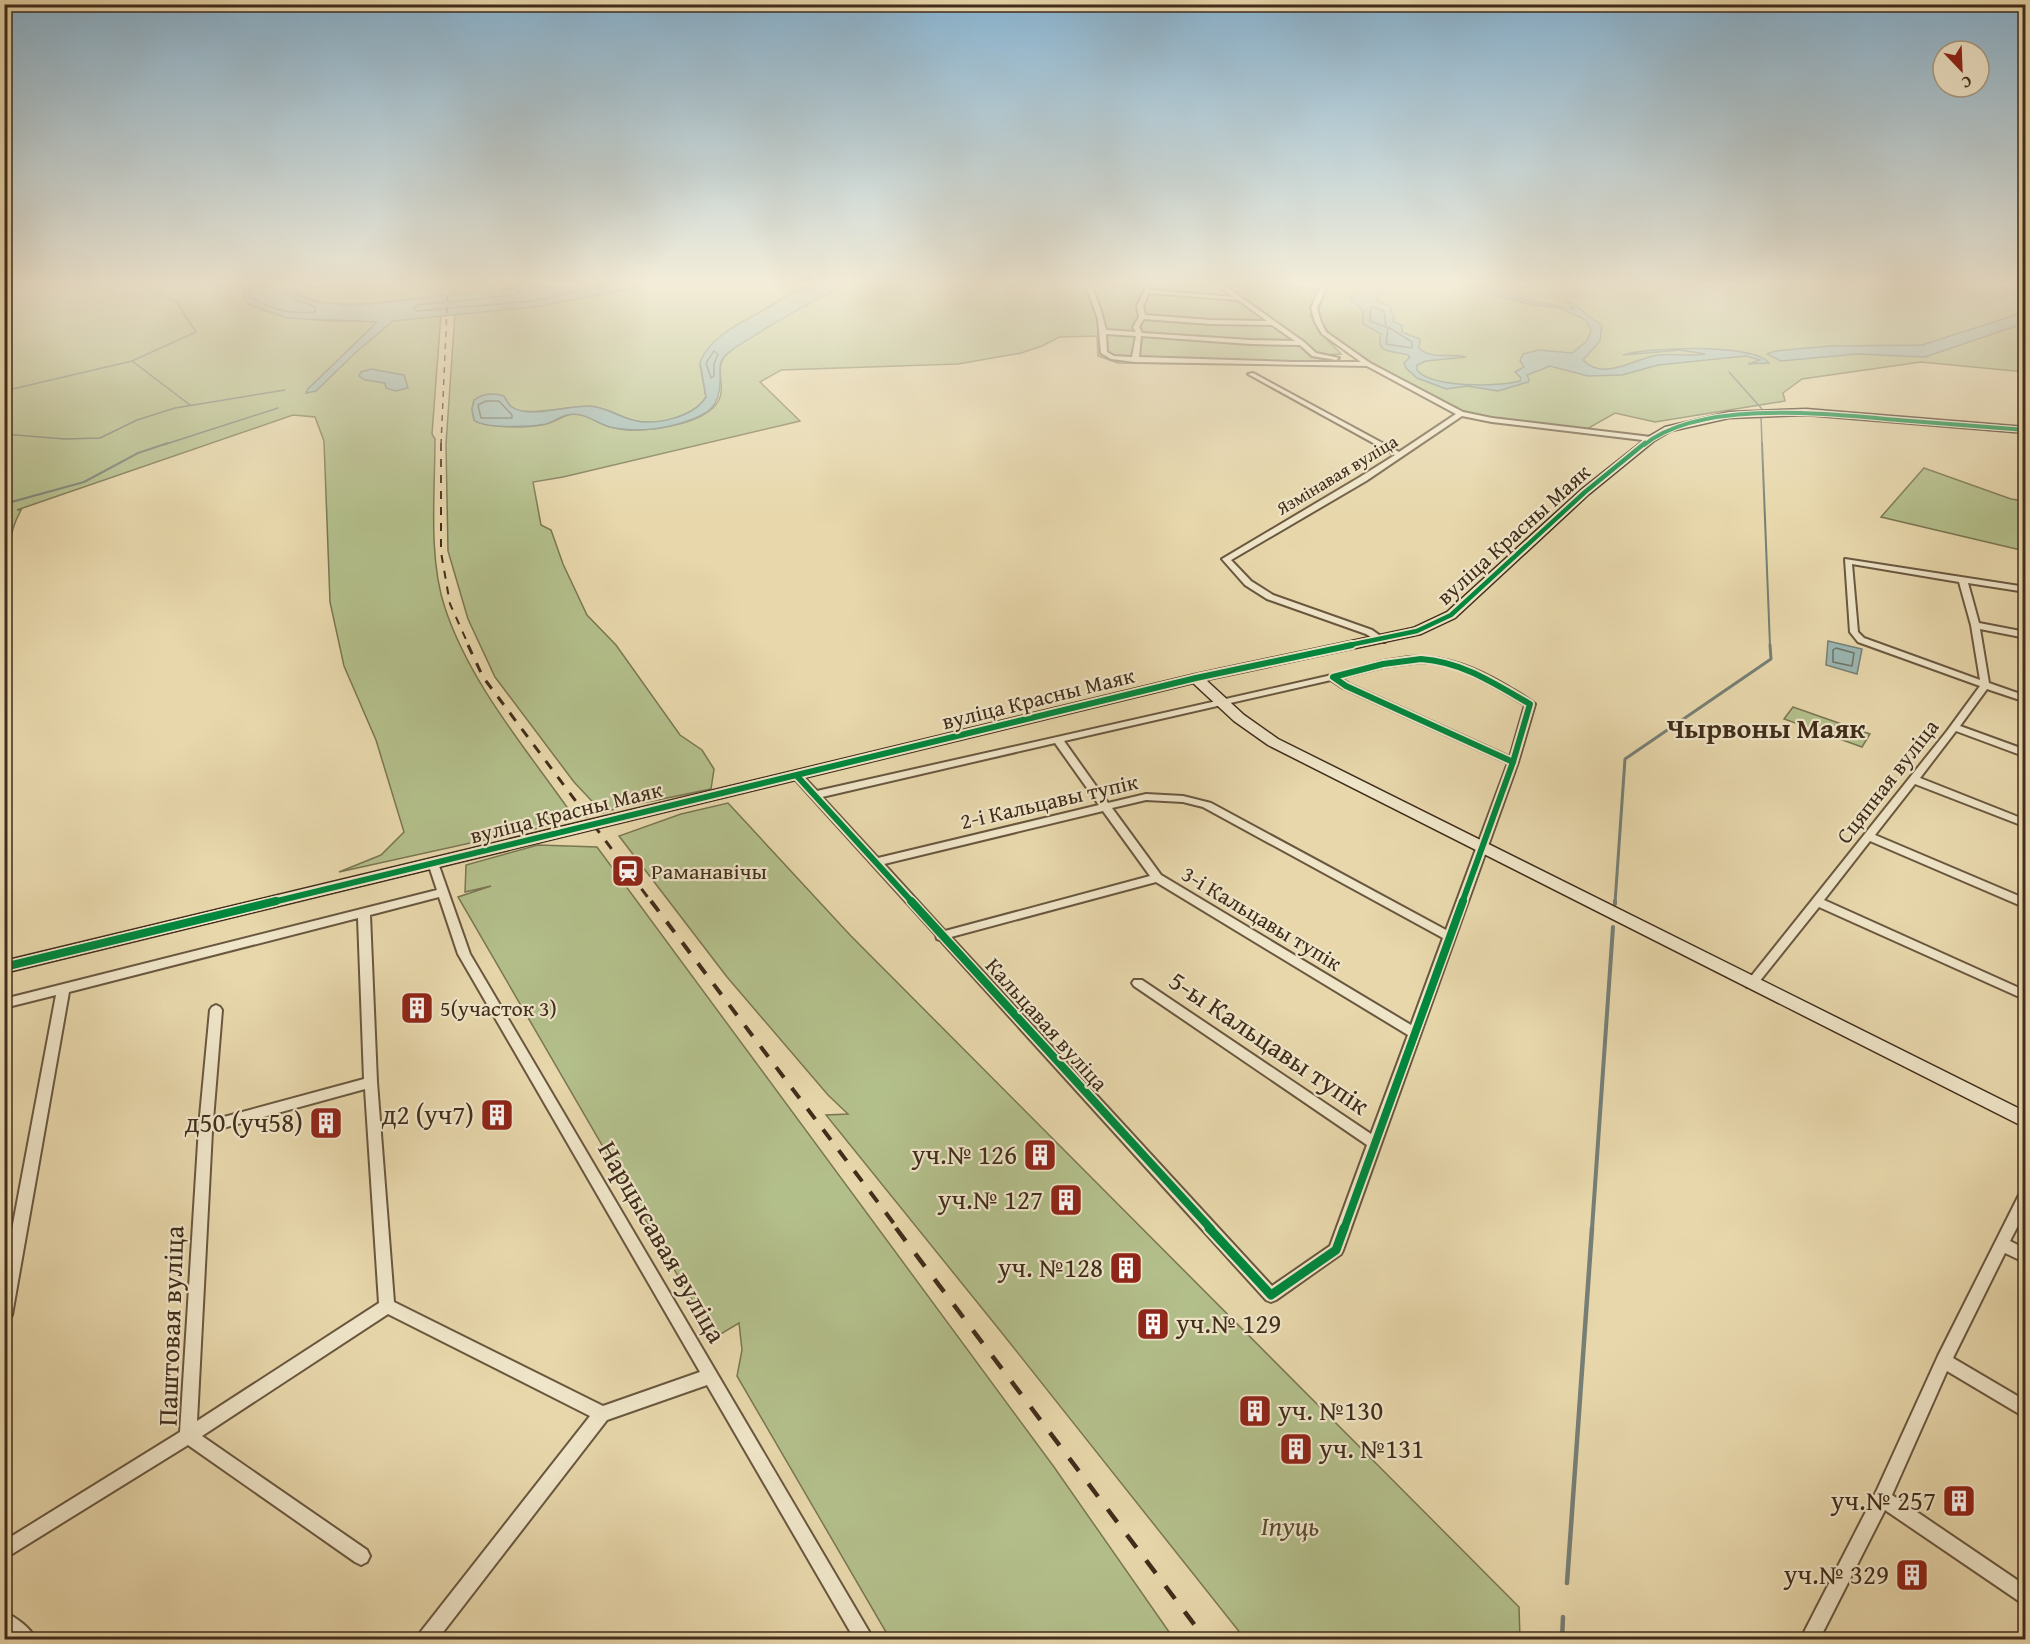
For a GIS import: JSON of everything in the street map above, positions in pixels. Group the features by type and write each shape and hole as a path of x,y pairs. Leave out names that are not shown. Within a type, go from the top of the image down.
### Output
{"street":[{"path":"1242,363 1371,366"},
{"path":"1366,363 1461,414 1492,420 1651,439"},
{"path":"1251,374 1400,455"},
{"name":"вуліца Красны Маяк","path":"4,967 1196,678 1417,631 1451,615 1585,492 1651,439 1668,429 1703,419 1770,413 1854,415 2025,430"},
{"name":"Язмінавая вуліца","path":"1382,640 1369,632 1270,597 1248,583 1226,559 1400,455 1461,414"},
{"path":"2025,590 1848,561 1852,626 1858,637 1877,647 2025,699"},
{"path":"1963,580 1975,625 1985,685"},
{"path":"1975,625 2025,634"},
{"name":"вуліца Красны Маяк","path":"815,795 1406,660 1421,659 1436,660 1480,675 1530,704 1513,762"},
{"path":"1333,677 1346,686 1513,762 1373,1142"},
{"path":"1196,678 1253,730 1273,742 2025,1121"},
{"name":"Сцяпная вуліца","path":"1751,984 1955,727 1985,685"},
{"path":"1955,727 2025,753"},
{"path":"1058,740 1157,878"},
{"name":"Кальцавая вуліца","path":"798,776 941,936 1271,1296 1336,1250 1373,1142"},
{"path":"1913,779 2025,824"},
{"name":"2-і Кальцавы тупік","path":"877,862 1146,797 1183,800 1207,805 1450,937"},
{"path":"1868,836 2025,904"},
{"name":"Нарцысавая вуліца","path":"433,863 441,893 464,954 865,1640"},
{"name":"3-і Кальцавы тупік","path":"941,936 1157,878 1415,1033"},
{"path":"4,1004 441,893"},
{"path":"1816,902 2025,996"},
{"path":"364,913 371,1082 387,1306"},
{"name":"5-ы Кальцавы тупік","path":"1138,983 1373,1142"},
{"path":"4,1315 63,989"},
{"name":"Паштовая вуліца","path":"216,1010 206,1127 188,1436 361,1556"},
{"path":"206,1127 371,1082"},
{"path":"1809,1640 1882,1498 1944,1361 2025,1195"},
{"path":"2002,1244 2025,1257"},
{"path":"387,1306 602,1413"},
{"path":"4,1551 188,1436 387,1306"},
{"path":"1944,1361 2025,1410"},
{"path":"425,1640 602,1413 711,1376"},
{"path":"1882,1498 2025,1597"},
{"path":"4,1621 27,1640"}],"green space":[{"path":"5,363 437,363 432,434 435,439 434,547 445,608 456,636 483,688 569,810 547,826 339,872 381,855 404,832 376,740 344,666 330,602 324,441 315,417 293,415 17,510 21,510 12,531 11,554 5,556"},
{"path":"452,363 702,363 700,365 706,397 692,411 660,422 638,422 594,407 519,411 511,407 505,398 485,395 474,400 472,409 474,420 489,425 509,427 546,424 568,415 577,414 610,427 632,430 676,425 708,412 719,400 721,393 721,363 965,363 781,370 760,382 800,421 563,477 533,482 541,525 551,530 563,564 587,615 616,645 680,735 702,750 714,769 711,789 603,813 574,782 495,677 468,619 448,551 446,444"},
{"path":"1118,363 1326,363 1327,365"},
{"path":"1370,363 1916,363 1802,379 1783,393 1785,401 1655,422 1615,413 1587,429 1487,418 1457,409"},
{"path":"1928,363 2025,363 2025,372"},
{"path":"1924,468 2011,499 2025,501 2025,551 1881,517"},
{"path":"1793,707 1870,734 1862,747 1784,719"},
{"name":"Іпуць","path":"728,803 850,935 1519,1607 1520,1639 1245,1639 826,1115 848,1114 828,1095 727,977 619,836 681,814"},
{"path":"538,845 597,847 1054,1467 1174,1639 890,1639 737,1376 742,1350 739,1323 714,1338 458,897 491,886 465,892 466,865"}],"water":[{"path":"335,363 345,363 316,391 306,393"},
{"path":"700,363 721,363 720,386 716,403 698,417 670,426 653,429 618,429 573,414 546,424 508,427 479,423 474,420 472,409 474,400 492,394 504,396 511,406 528,412 590,406 629,419 649,422 682,415 700,404 706,397"},
{"path":"1404,363 1422,363 1417,365 1417,370 1436,380 1482,385 1520,381 1521,378 1515,372 1524,367 1521,363 1587,363 1600,369 1610,369 1632,363 1680,363 1658,365 1622,375 1588,376 1550,366 1527,375 1528,382 1498,391 1467,386 1446,389 1417,378"},
{"path":"371,369 404,375 408,388 396,391 386,388 385,383 365,380 359,376 361,372"},
{"path":"1828,641 1862,649 1857,674 1826,665"}],"waterway":[{"path":"4,391 125,363"},
{"path":"134,363 190,405"},
{"path":"1729,372 1762,409"},
{"path":"4,434 65,439 100,438 137,420 175,408 285,390"},
{"path":"163,445 278,408"},
{"path":"1761,415 1762,445"},
{"path":"4,504 84,482 138,453 168,443"},
{"path":"1762,443 1770,646"},
{"path":"1615,903 1625,759 1771,659 1770,645"},
{"path":"1592,1229 1613,927"},
{"path":"1567,1583 1592,1228"},
{"path":"1562,1640 1563,1617"}],"railway":[{"path":"441,445 445,363"},
{"path":"441,445 441,552 450,604 469,646"},
{"path":"468,645 483,677 652,903"},
{"path":"651,901 898,1229"},
{"path":"896,1228 1206,1640"}],"cycle path":[{"path":"4,967 1196,678 1417,631 1451,615 1585,492 1651,439 1668,429 1729,415 1806,412 2026,430"},
{"path":"797,776 1271,1295 1336,1250 1513,762 1530,704 1471,671 1434,660 1396,662 1333,677 1346,686 1513,762"}],"place":[{"name":"Раманавічы","path":"628,871"},
{"name":"5(участок 3)","path":"417,1008"},
{"name":"д2 (уч7)","path":"497,1115"},
{"name":"д50 (уч58)","path":"326,1123"},
{"name":"уч.№ 126","path":"1040,1155"},
{"name":"уч.№ 127","path":"1066,1200"},
{"name":"уч. №128","path":"1126,1268"},
{"name":"уч.№ 129","path":"1153,1324"},
{"name":"уч. №130","path":"1255,1411"},
{"name":"уч. №131","path":"1296,1449"},
{"name":"уч.№ 257","path":"1959,1501"},
{"name":"уч.№ 329","path":"1912,1575"}],"district":[{"name":"Чырвоны Маяк","path":"1766,728"}]}
